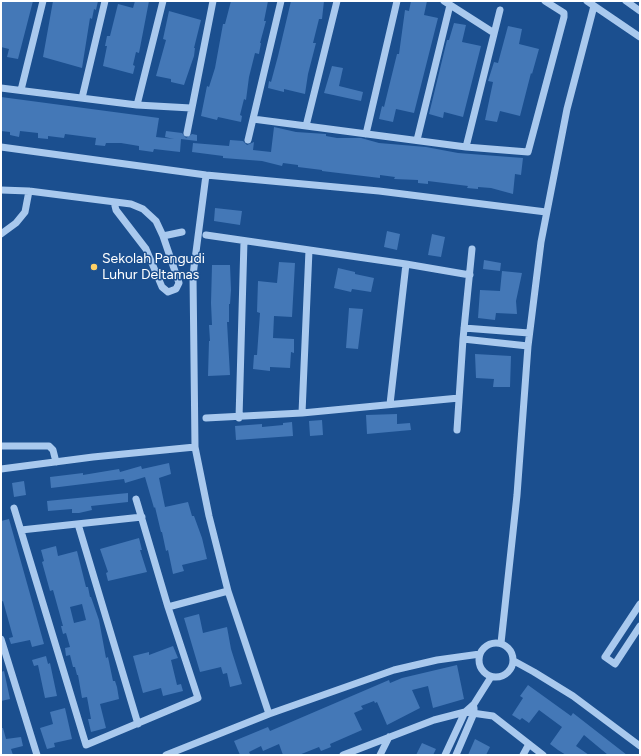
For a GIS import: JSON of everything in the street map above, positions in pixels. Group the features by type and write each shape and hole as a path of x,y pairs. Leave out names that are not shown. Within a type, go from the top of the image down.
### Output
{"street":[{"path":"21,90 43,1"},
{"path":"82,98 105,1"},
{"path":"137,105 162,1"},
{"path":"187,133 213,1"},
{"path":"248,140 281,1"},
{"path":"306,126 337,1"},
{"path":"366,134 397,1"},
{"path":"253,119 466,147 528,152 564,17 564,13 545,1"},
{"path":"587,1 640,37"},
{"path":"626,1 640,12"},
{"path":"417,140 447,3 494,33"},
{"path":"501,643 517,495 529,333 546,212 567,108 594,6"},
{"path":"466,147 500,10"},
{"path":"1,88 137,105 191,108"},
{"path":"1,147 206,175 379,191 546,212"},
{"path":"206,175 193,275 195,447 209,516 228,591 270,714"},
{"path":"1,190 29,190 131,204 143,209 156,221 163,236 179,283 176,289 168,292 162,287 146,249 116,210 114,202"},
{"path":"1,234 16,223 25,212 29,190"},
{"path":"163,236 182,232"},
{"path":"206,235 406,264 470,276"},
{"path":"240,418 244,241"},
{"path":"457,430 463,339 472,249"},
{"path":"302,413 309,250"},
{"path":"390,404 406,264"},
{"path":"464,328 529,333"},
{"path":"463,339 528,346"},
{"path":"206,418 240,418 459,398"},
{"path":"1,446 49,446 53,450 56,462"},
{"path":"1,469 195,447"},
{"path":"14,508 86,745 198,698 168,607 136,499"},
{"path":"21,530 142,517"},
{"path":"78,524 138,724"},
{"path":"168,607 228,591"},
{"path":"640,604 605,658 615,664 640,626"},
{"path":"1,639 37,755"},
{"path":"166,755 270,714 394,670 437,660 480,654 489,645 501,643 508,647 512,653 514,661 511,669 506,674 499,677 491,677 483,672 479,663 480,654"},
{"path":"514,661 573,696 640,746"},
{"path":"445,755 466,712 474,704 491,677"},
{"path":"456,755 474,713 474,704"},
{"path":"343,755 434,720 466,712 493,716 543,755"},
{"path":"380,755 389,737"},
{"path":"523,755 529,744"}],"building":[{"path":"1,1 33,1 18,59 7,57 9,49 1,47"},
{"path":"53,1 98,1 96,10 94,9 92,19 90,18 82,68 43,57"},
{"path":"135,1 149,1 139,53 136,52 133,65 135,66 133,74 103,66 107,46 105,46 107,36 110,36 118,4 133,8"},
{"path":"231,1 268,1 264,21 266,21 260,43 259,54 255,53 249,77 246,100 244,99 240,115 242,116 241,122 218,117 217,120 201,116 207,86 209,87 215,68 223,24 225,24"},
{"path":"291,1 324,1 322,19 319,19 313,43 316,43 308,74 305,94 284,89 284,92 268,88 278,56"},
{"path":"411,1 427,1 424,15 438,18 414,113 396,109 393,122 379,119 382,106 384,107 397,54 399,54 405,10 409,11"},
{"path":"169,11 201,20 194,48 194,56 184,85 171,82 171,79 156,76 166,40 163,39"},
{"path":"454,23 466,25 462,42 481,46 463,117 444,112 443,118 429,114 447,40 449,40"},
{"path":"508,26 522,29 519,44 539,49 520,116 500,111 497,122 485,120 493,82 488,81 494,62 498,63"},
{"path":"332,66 343,68 339,86 363,92 361,101 324,93"},
{"path":"1,97 159,118 156,137 174,139 165,137 166,131 182,133 186,138 192,134 197,135 197,141 181,139 180,152 154,149 153,152 139,150 139,146 121,143 106,143 105,146 95,145 96,138 65,134 64,138 48,136 48,139 38,138 38,133 20,131 19,137 10,135 10,132 1,131"},
{"path":"274,127 296,132 326,134 326,136 337,138 361,138 379,143 426,147 458,153 523,158 521,175 515,174 513,194 491,188 467,188 468,186 428,181 428,184 418,183 418,180 394,179 395,177 380,175 380,178 322,171 298,167 298,165 283,163 282,166 262,161 223,158 223,156 192,152 193,143 229,146 230,140 243,141 247,145 254,142 253,150 271,152"},
{"path":"215,208 242,211 240,225 214,221"},
{"path":"387,231 400,234 397,250 384,247"},
{"path":"432,234 445,237 441,257 428,255"},
{"path":"484,260 501,263 500,271 483,269"},
{"path":"279,262 295,263 292,317 274,316 273,338 294,339 294,353 291,352 290,368 270,367 270,371 253,369 254,355 257,355 260,313 257,312 258,281 277,283"},
{"path":"212,265 230,265 231,290 229,322 227,322 230,375 208,376 210,341 209,325 212,325"},
{"path":"338,268 355,272 355,274 374,278 371,292 352,289 351,292 334,288"},
{"path":"502,271 522,273 516,301 517,314 496,313 495,320 478,318 480,290 500,291"},
{"path":"349,308 363,309 358,349 346,348"},
{"path":"475,354 511,356 510,387 493,387 494,379 476,378"},
{"path":"397,414 397,424 410,423 411,430 367,434 366,415"},
{"path":"322,420 323,435 310,436 309,421"},
{"path":"292,422 293,436 236,440 235,426 262,424 262,427 283,425 283,423"},
{"path":"169,463 171,474 159,478 165,507 188,502 192,516 194,516 202,538 207,559 182,565 184,571 173,574 168,550 166,551 155,507 154,508 145,477 125,483 124,479 51,488 50,477 83,473 83,475 119,469 120,472 141,466 142,469"},
{"path":"24,481 26,495 14,497 12,483"},
{"path":"128,493 128,502 91,506 92,510 79,513 72,513 72,509 48,511 47,501"},
{"path":"9,519 44,644 32,647 30,640 11,644 9,638 13,637 3,601 1,602 1,521"},
{"path":"139,538 142,550 140,550 147,572 108,581 106,573 108,572 100,549"},
{"path":"56,546 58,556 77,551 86,587 88,587 90,597 99,620 106,658 108,657 113,681 115,681 117,687 119,699 100,704 106,728 91,732 88,719 91,719 87,697 82,698 75,667 73,667 70,655 66,656 65,648 70,647 66,633 63,634 61,626 63,626 53,590 50,591 42,562 44,561 41,550","holes":["82,604 86,620 74,623 70,607"]},
{"path":"199,614 203,633 227,627 231,649 242,684 230,687 227,673 223,674 221,667 200,672 184,618"},
{"path":"173,646 178,658 171,660 177,685 181,684 183,691 163,696 161,688 143,693 133,656 149,652 149,655"},
{"path":"46,656 48,664 50,663 57,696 45,698 38,665 34,666 32,660"},
{"path":"457,665 464,699 433,708 428,686 412,690 420,708 387,725 377,702 375,703 374,701 361,706 363,709 354,713 362,730 330,744 331,747 321,751 319,747 299,755 283,755 279,744 263,751 261,746 249,752 250,754 240,755 234,741 268,727 270,731 389,680 390,683 402,678"},
{"path":"4,671 10,699 1,701 1,672"},
{"path":"528,685 571,716 573,713 627,755 608,755 584,735 576,746 589,755 566,755 558,750 550,744 562,727 539,710 529,723 522,718 520,720 512,715 523,698 520,696"},
{"path":"65,708 72,739 54,743 55,747 47,749 40,728 53,724 50,712"},
{"path":"1,728 3,728 6,739 21,737 23,746 11,749 13,755 1,755"},
{"path":"475,739 490,747 486,755 468,755"},
{"path":"422,743 436,749 433,755 416,755"}],"place":[{"name":"Sekolah Pangudi Luhur Deltamas","path":"94,267"}]}
